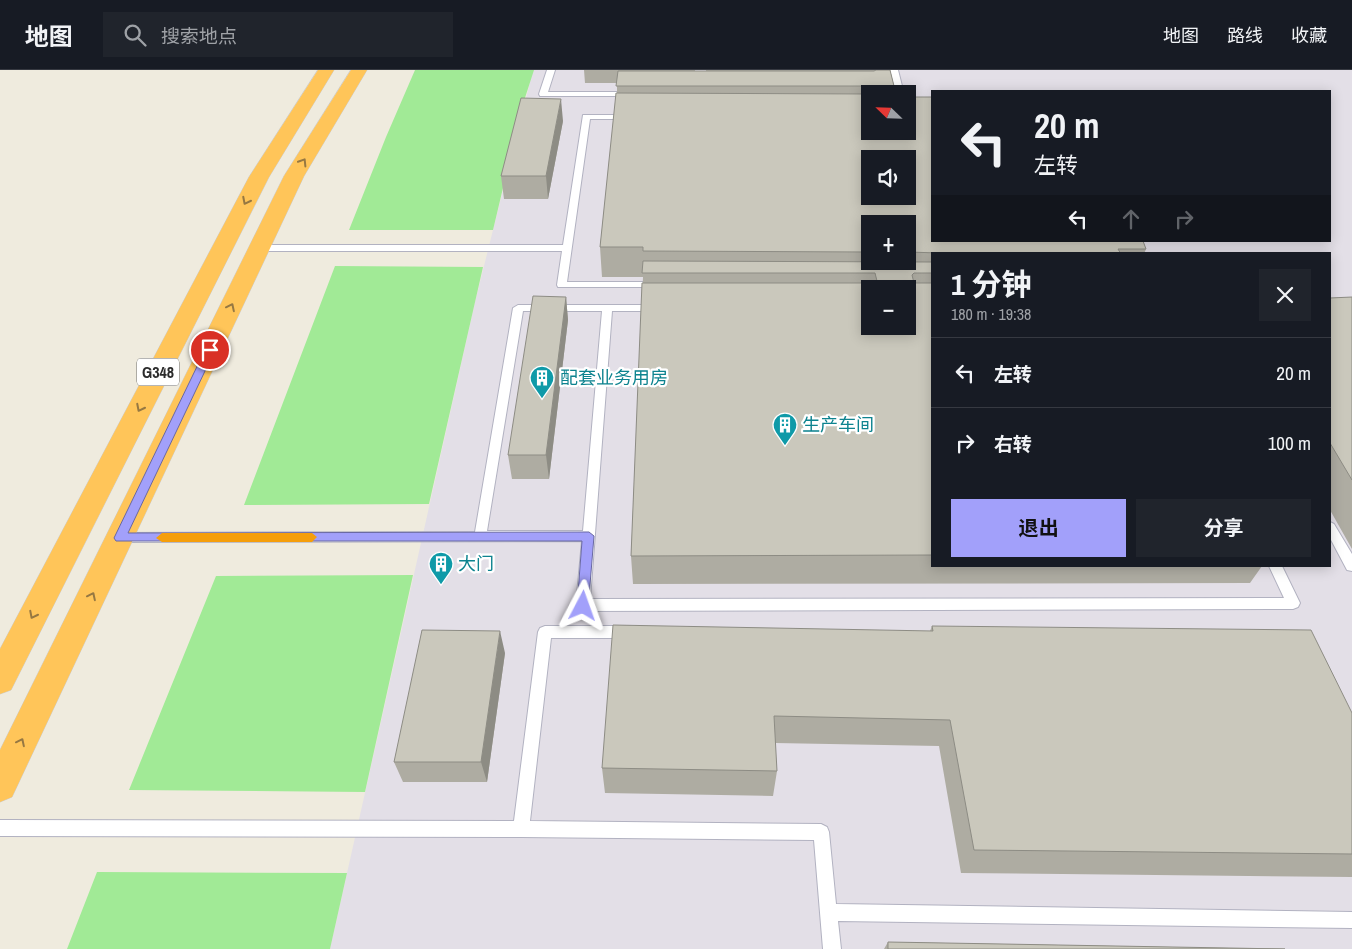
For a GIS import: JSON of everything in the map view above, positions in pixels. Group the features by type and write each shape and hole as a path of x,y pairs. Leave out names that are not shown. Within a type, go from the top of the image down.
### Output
{"highway":[{"name":"G348","path":"0,680 259,177 326,70"},
{"name":"G348","path":"0,786 294,176 360,70"}],"lane":[{"path":"551,70 543,94 641,94"},
{"path":"894,70 898,85"},
{"path":"635,117 586,117 562,285 669,286"},
{"path":"260,248 567,248"},
{"path":"480,536 518,308 666,308"},
{"path":"607,308 583,606 1292,603 1274,567"},
{"path":"1331,529 1352,566"},
{"path":"120,538 589,536"},
{"path":"520,829 545,632 644,632"},
{"path":"0,828 520,829 821,832 832,949"},
{"path":"828,912 1352,920"}],"shaded area":[{"path":"533,70 1352,70 1352,949 330,949 475,302"}],"green space":[{"path":"415,70 534,70 523,104 493,230 349,230"},
{"path":"335,266 483,267 429,504 244,505"},
{"path":"413,575 365,792 129,790 216,576"},
{"path":"97,872 347,873 330,949 67,949"}],"building":[{"path":"890,70 894,85 616,86 618,71"},
{"path":"616,93 861,94 861,140 916,140 916,97 931,97 931,242 1143,242 1146,249 1118,249 1120,252 916,252 916,215 861,215 861,252 643,251 643,247 600,247"},
{"path":"521,98 561,99 546,176 501,176"},
{"name":"生产车间","path":"643,261 861,262 861,270 916,270 916,262 931,262 931,273 914,273 912,275 913,280 877,280 875,273 642,273"},
{"name":"生产车间","path":"642,283 861,283 861,335 916,335 916,283 931,283 931,555 631,556"},
{"name":"配套业务用房","path":"533,296 566,297 546,455 508,455"},
{"path":"1352,297 1352,480 1331,445 1331,298"},
{"path":"613,625 933,631 932,626 1311,630 1352,713 1352,854 974,850 950,720 774,716 777,771 602,768"},
{"path":"422,630 500,631 481,762 394,762"},
{"path":"888,942 1285,949 888,949"}],"slow traffic":[{"path":"162,538 312,537"}],"place":[{"name":"配套业务用房","path":"542,399"},
{"name":"生产车间","path":"785,446"},
{"name":"大门","path":"441,585"}],"route":[{"path":"210,350 120,538 589,536 583,606"}]}
